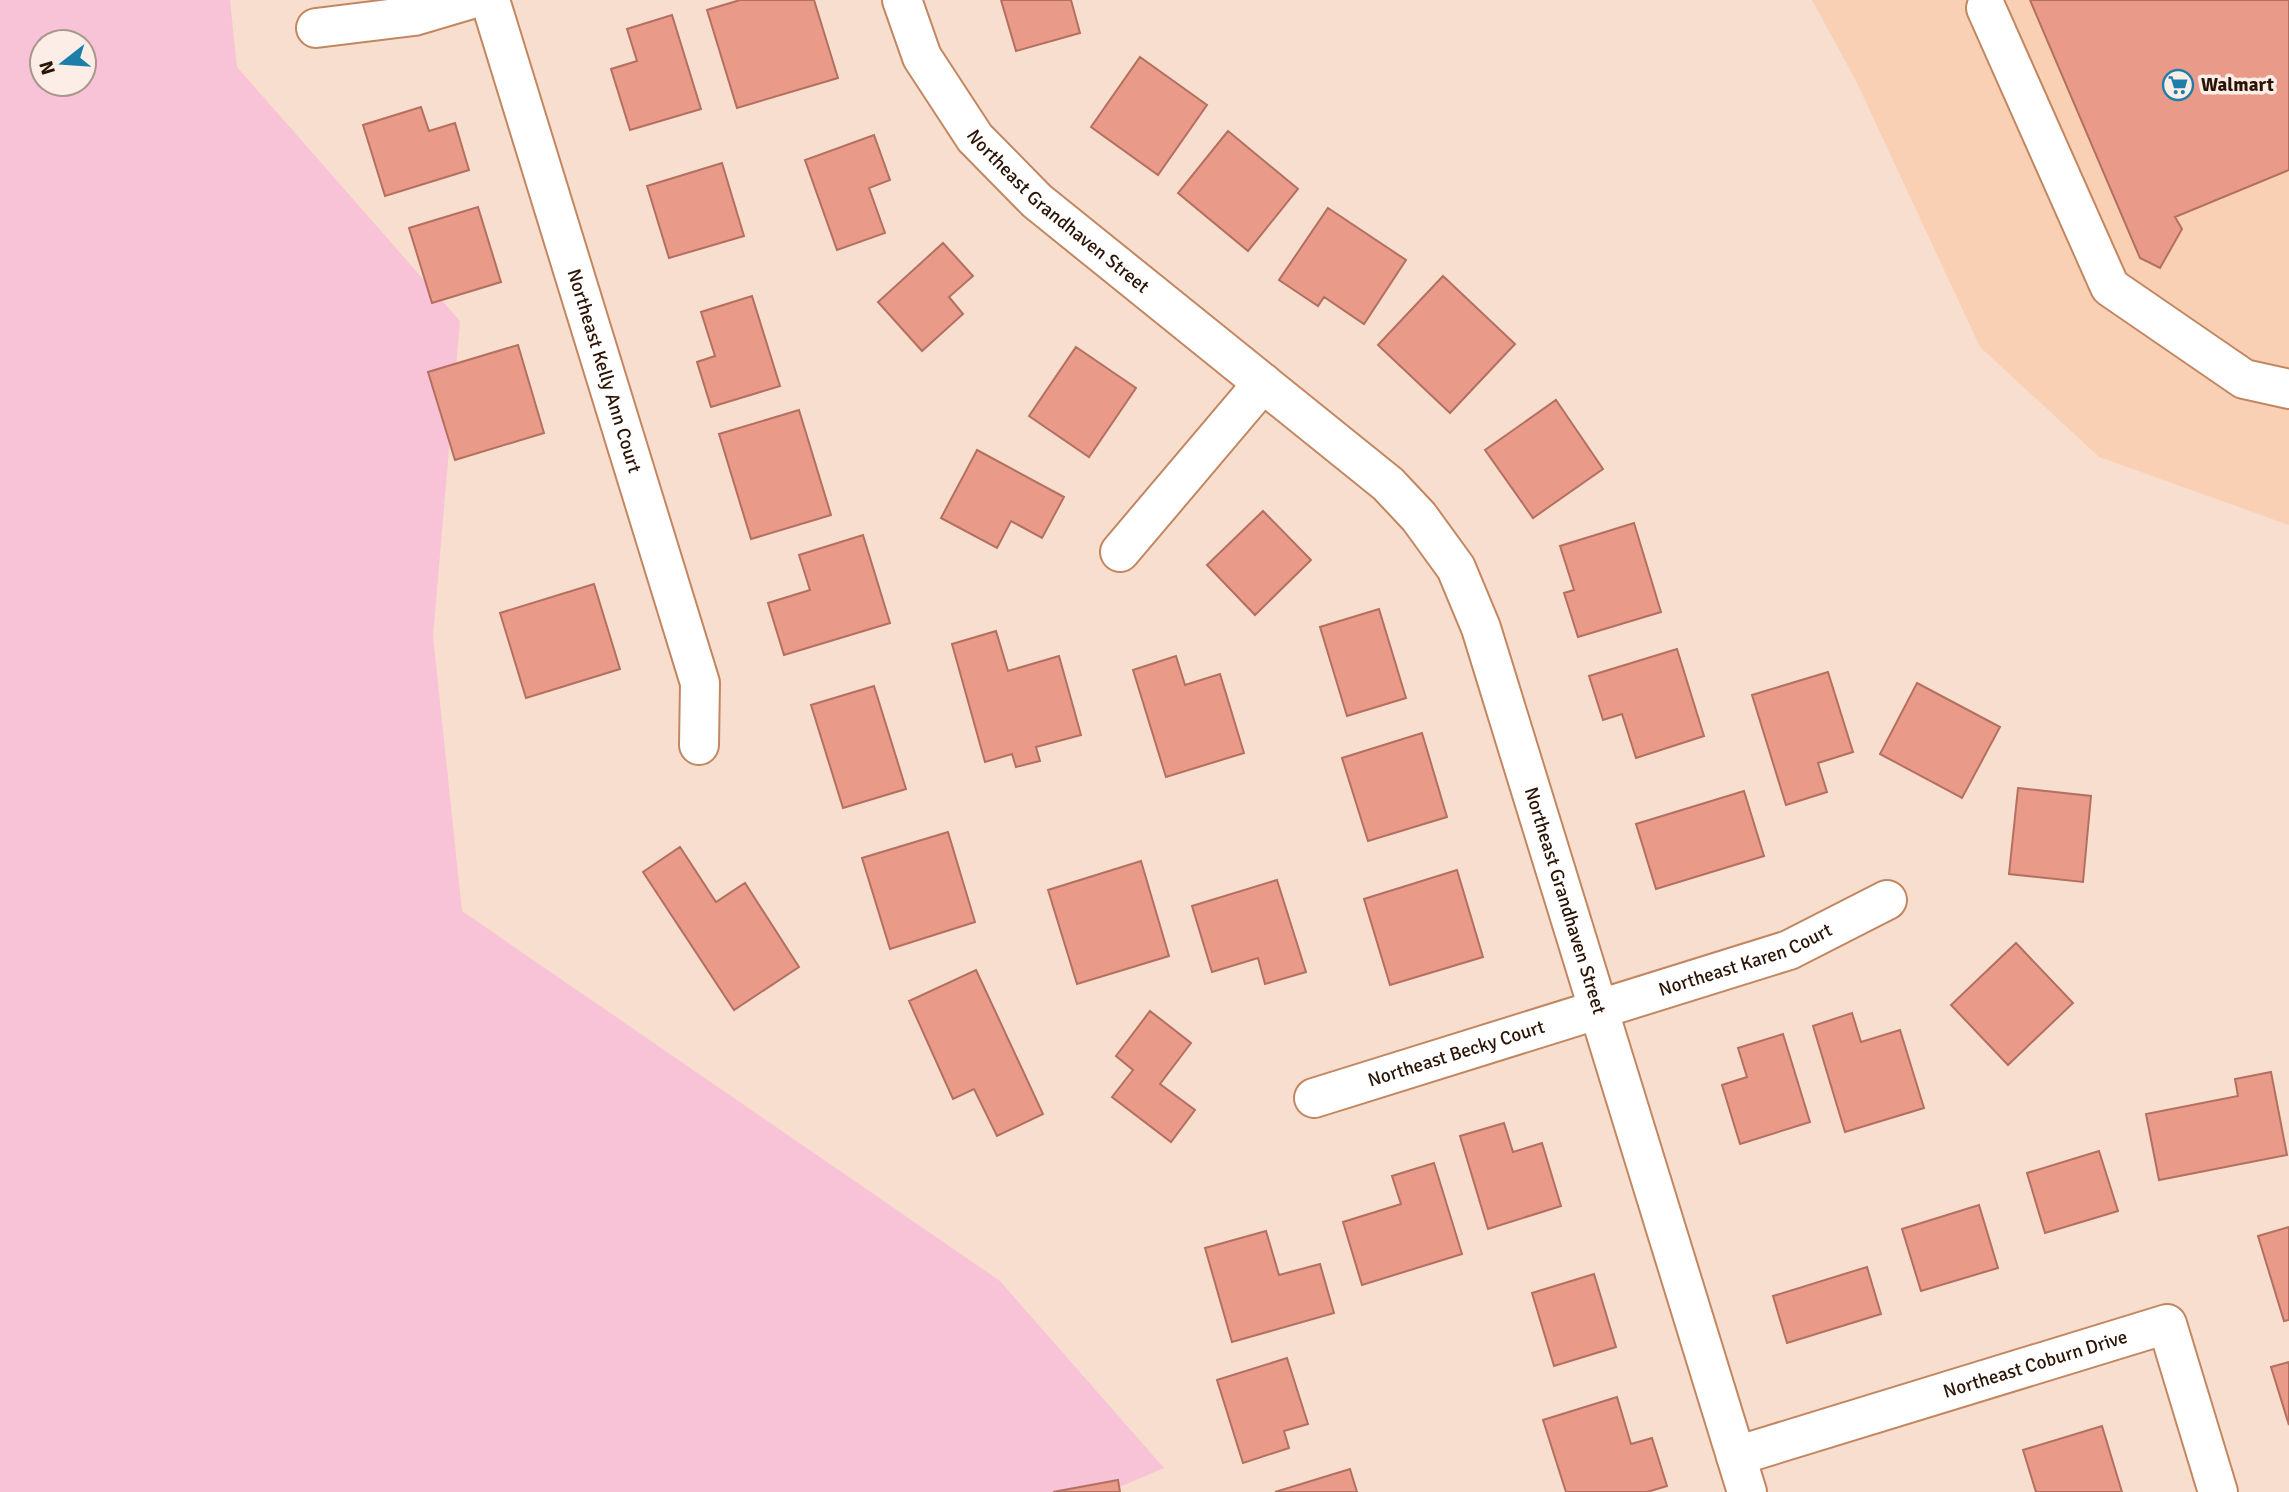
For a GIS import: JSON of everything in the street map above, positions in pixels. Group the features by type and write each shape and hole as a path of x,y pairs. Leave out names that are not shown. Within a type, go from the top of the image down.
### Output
{"street":[{"path":"316,28 414,16 468,0"},
{"name":"Northeast Kelly Ann Court","path":"490,0 701,683 699,745"},
{"name":"Northeast Grandhaven Street","path":"902,0 922,57 975,138 1037,201 1388,484 1419,517 1456,568 1481,628 1747,1492"},
{"path":"1986,8 2110,288 2244,379 2289,389"},
{"path":"1120,552 1263,383"},
{"name":"Northeast Karen Court","path":"1599,1010 1789,950 1887,900"},
{"name":"Northeast Becky Court","path":"1314,1098 1599,1010"},
{"name":"Northeast Coburn Drive","path":"1736,1456 2167,1324 2218,1492"}],"shaded area":[{"path":"0,0 230,0 237,67 460,321 433,636 462,911 1000,1281 1164,1468 1108,1492 0,1492"},
{"path":"1812,0 2289,0 2289,525 2099,457 1980,347 1856,81"}],"building":[{"path":"740,0 814,0 838,78 737,108 707,10"},
{"path":"1001,0 1071,0 1080,33 1016,51"},
{"name":"Walmart","path":"2030,0 2289,0 2289,170 2175,217 2182,229 2160,268 2140,258"},
{"path":"672,15 701,109 630,130 611,69 637,61 627,29"},
{"path":"1140,57 1207,105 1158,175 1091,127"},
{"path":"421,107 429,131 455,123 469,170 385,196 363,125"},
{"path":"1228,131 1298,189 1248,251 1178,193"},
{"path":"874,135 890,180 869,188 885,233 837,250 805,160"},
{"path":"722,163 744,236 669,258 647,186"},
{"path":"478,207 501,282 432,303 409,228"},
{"path":"1328,208 1406,260 1364,324 1324,297 1318,306 1279,280"},
{"path":"943,243 973,276 949,297 963,314 922,351 878,302"},
{"path":"1443,276 1515,344 1450,413 1378,345"},
{"path":"752,296 780,386 711,407 697,362 715,356 701,312"},
{"path":"518,345 544,433 455,460 428,372"},
{"path":"1076,347 1136,388 1089,457 1029,416"},
{"path":"1556,400 1603,469 1533,518 1485,450"},
{"path":"799,410 831,515 751,539 719,434"},
{"path":"977,450 1064,497 1042,538 1011,521 997,548 941,518"},
{"path":"1263,511 1311,560 1255,615 1207,565"},
{"path":"1634,523 1661,612 1578,637 1564,593 1574,590 1560,546"},
{"path":"863,535 890,623 784,655 768,603 810,590 799,555"},
{"path":"594,584 620,669 526,698 500,613"},
{"path":"1379,609 1406,698 1347,716 1320,627"},
{"path":"996,631 1008,671 1059,656 1081,735 1036,747 1040,761 1016,767 1012,754 985,762 952,644"},
{"path":"1677,649 1704,736 1636,758 1622,714 1603,720 1589,676"},
{"path":"1176,656 1185,685 1220,674 1244,753 1166,777 1133,670"},
{"path":"1828,672 1853,752 1818,763 1827,792 1786,805 1752,695"},
{"path":"1917,683 2000,727 1962,798 1880,754"},
{"path":"874,686 906,789 843,808 811,705"},
{"path":"1422,733 1447,817 1368,841 1342,758"},
{"path":"2018,788 2091,796 2083,882 2009,874"},
{"path":"1744,791 1764,856 1656,889 1636,824"},
{"path":"948,832 975,922 890,949 862,858"},
{"path":"680,847 716,902 745,883 799,967 734,1010 643,872"},
{"path":"1141,861 1169,956 1077,984 1048,890"},
{"path":"1457,870 1483,957 1390,985 1364,899"},
{"path":"1277,880 1306,972 1265,984 1258,958 1212,972 1192,906"},
{"path":"2016,943 2073,1003 2008,1065 1951,1005"},
{"path":"976,970 1043,1114 997,1136 974,1089 953,1099 909,1001"},
{"path":"1150,1011 1191,1043 1160,1084 1195,1110 1171,1142 1112,1097 1133,1070 1116,1056"},
{"path":"1852,1013 1861,1042 1900,1030 1924,1108 1845,1132 1813,1026"},
{"path":"1783,1034 1810,1122 1740,1144 1722,1085 1747,1077 1738,1048"},
{"path":"2271,1072 2287,1155 2159,1180 2146,1114 2238,1096 2235,1079"},
{"path":"1504,1123 1513,1152 1542,1143 1561,1206 1488,1229 1460,1136"},
{"path":"2099,1151 2118,1211 2045,1233 2027,1173"},
{"path":"1434,1163 1462,1254 1362,1285 1343,1222 1401,1204 1392,1176"},
{"path":"1979,1205 1998,1268 1921,1291 1902,1229"},
{"path":"2289,1227 2289,1320 2284,1321 2258,1236"},
{"path":"1266,1231 1279,1275 1320,1264 1334,1313 1232,1342 1205,1248"},
{"path":"1867,1267 1881,1314 1787,1343 1773,1296"},
{"path":"1594,1274 1616,1347 1554,1366 1532,1293"},
{"path":"1287,1358 1308,1424 1284,1431 1289,1448 1243,1463 1217,1380"},
{"path":"2289,1362 2289,1425 2271,1367"},
{"path":"1617,1397 1631,1444 1652,1438 1667,1486 1647,1492 1566,1492 1543,1420"},
{"path":"2102,1426 2122,1492 2036,1492 2023,1450"},
{"path":"1350,1469 1357,1492 1275,1492"},
{"path":"1118,1480 1120,1492 1053,1492"}],"place":[{"name":"Walmart","path":"2178,85"}]}
